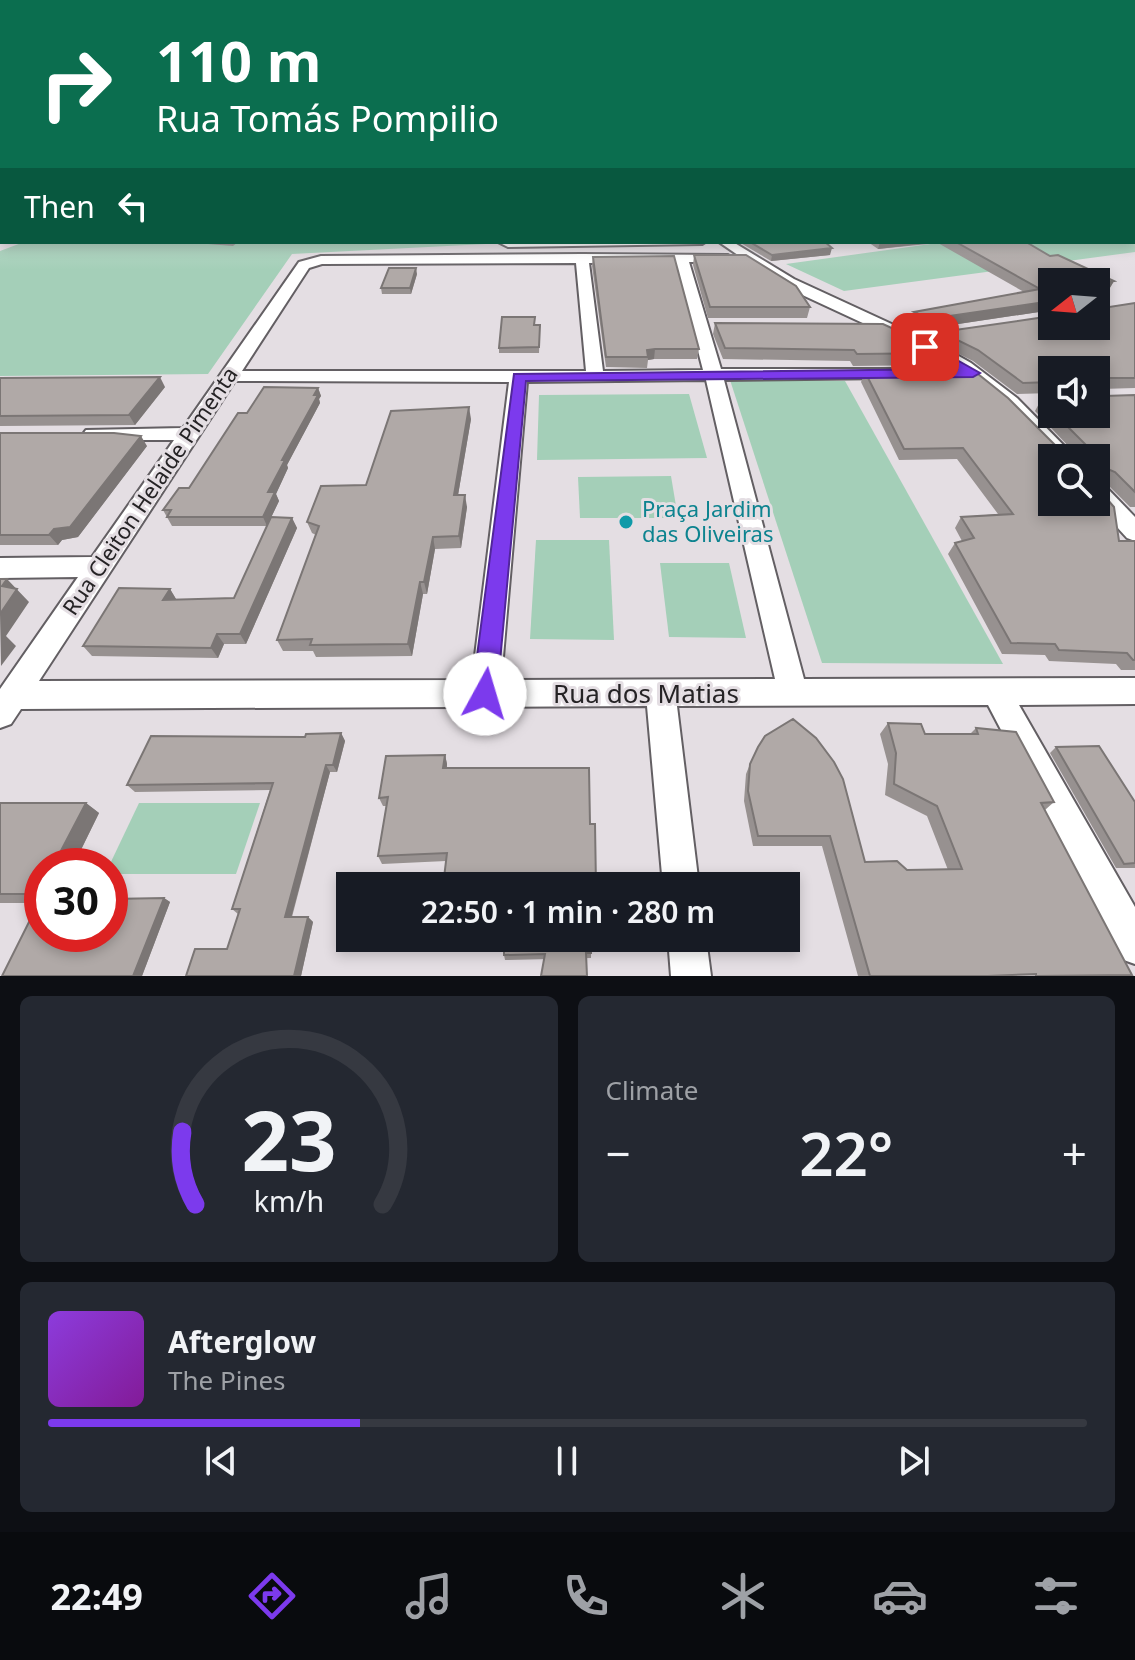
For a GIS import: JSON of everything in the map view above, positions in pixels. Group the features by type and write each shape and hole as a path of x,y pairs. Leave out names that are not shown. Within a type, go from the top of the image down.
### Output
{"street":[{"path":"728,244 746,258 907,339 944,354 1015,403 1053,444"},
{"path":"595,376 582,258 746,258"},
{"name":"Rua Cleiton Helaide Pimenta","path":"7,704 301,268 321,260 582,258"},
{"path":"682,262 707,326 713,374 793,693"},
{"path":"907,339 936,335"},
{"path":"227,376 519,384 595,376 912,373"},
{"path":"942,373 973,373"},
{"path":"485,694 519,384"},
{"path":"1015,403 1038,402"},
{"path":"78,434 188,434"},
{"path":"1110,505 1135,532"},
{"path":"0,568 98,567"},
{"path":"995,690 1135,945"},
{"name":"Rua dos Matias","path":"7,704 485,694 1135,691"},
{"path":"661,695 680,872"},
{"path":"688,952 691,976"}],"lane":[{"path":"506,244 574,244"}],"green space":[{"path":"19,244 486,244 292,254 208,374 0,376 0,251"},
{"path":"931,244 1135,244 1135,252 844,291 786,264"},
{"path":"730,380 845,381 1003,664 822,663"},
{"path":"689,394 707,458 537,460 539,395"},
{"path":"671,476 678,518 580,518 578,477"},
{"path":"536,540 609,540 614,640 530,639"},
{"path":"660,563 729,563 746,638 669,637"},
{"path":"139,803 260,803 236,874 128,874 128,848 118,848"}],"building":[{"path":"753,244 827,244 832,248 772,255"},
{"path":"960,244 1029,244 1050,256 1058,255 1086,268 1038,268 1038,288"},
{"path":"694,255 746,255 796,286 810,307 710,307"},
{"path":"674,256 699,349 655,349 647,350 648,357 606,357 593,257"},
{"path":"389,268 416,268 410,288 381,288"},
{"path":"1038,289 1038,303 929,319 914,312"},
{"path":"1135,303 1135,378 1110,378 1110,356 1038,356 1038,382 1023,383 978,350 941,332 1038,318 1038,340 1110,340 1110,307"},
{"path":"502,317 535,317 534,325 540,325 539,347 499,348"},
{"path":"715,323 883,324 946,353 857,354 854,350 725,348"},
{"path":"973,370 1008,398 1054,444 1038,444 1038,516 1110,516 1110,502 1114,507 1119,541 1135,541 1135,660 1127,653 1059,650 1055,644 1011,643 955,543 974,538 961,517 1013,514 963,448 904,449 865,372"},
{"path":"160,377 129,415 0,416 0,378"},
{"path":"264,387 318,388 314,395 318,395 282,460 285,460 268,492 275,492 263,517 167,517 171,510 163,510 179,488 189,488 238,413 247,413"},
{"path":"1135,395 1135,492 1110,470 1110,444 1085,444 1069,428 1110,428 1110,396"},
{"path":"469,407 454,495 465,495 459,536 433,537 424,582 420,582 408,644 310,645 312,639 277,640 319,526 307,522 321,486 366,485 391,411"},
{"path":"0,433 114,433 141,436 70,527 54,529 49,535 0,535"},
{"path":"271,517 292,518 240,634 217,634 211,648 83,646 119,588 170,589 163,600 234,598"},
{"path":"0,579 7,579 2,586 17,589 0,614"},
{"path":"793,719 816,738 843,779 865,862 897,861 907,870 962,869 937,806 894,784 896,753 888,723 921,724 925,734 978,734 976,728 1016,732 1054,802 1041,803 1132,975 870,976 830,836 758,836 748,791 750,764 765,736"},
{"path":"341,733 333,765 326,765 285,917 308,917 294,976 186,976 195,949 227,949 240,909 232,909 273,783 127,785 151,736 305,737 306,734"},
{"path":"1099,746 1135,802 1135,863 1124,864 1056,747"},
{"path":"445,755 443,768 589,768 590,824 595,824 596,872 445,872 447,853 378,856 388,797 379,798 386,756"},
{"path":"0,803 86,803 62,848 24,848 24,894 0,894"},
{"path":"164,898 133,976 2,976 24,932 24,952 128,952 128,899"},
{"path":"504,952 591,952 586,953 587,976 541,976 545,954 504,955"}],"place":[{"name":"Praça Jardim das Oliveiras","path":"626,522"}],"route":[{"path":"485,694 519,377 973,373 944,354 925,347"}]}
